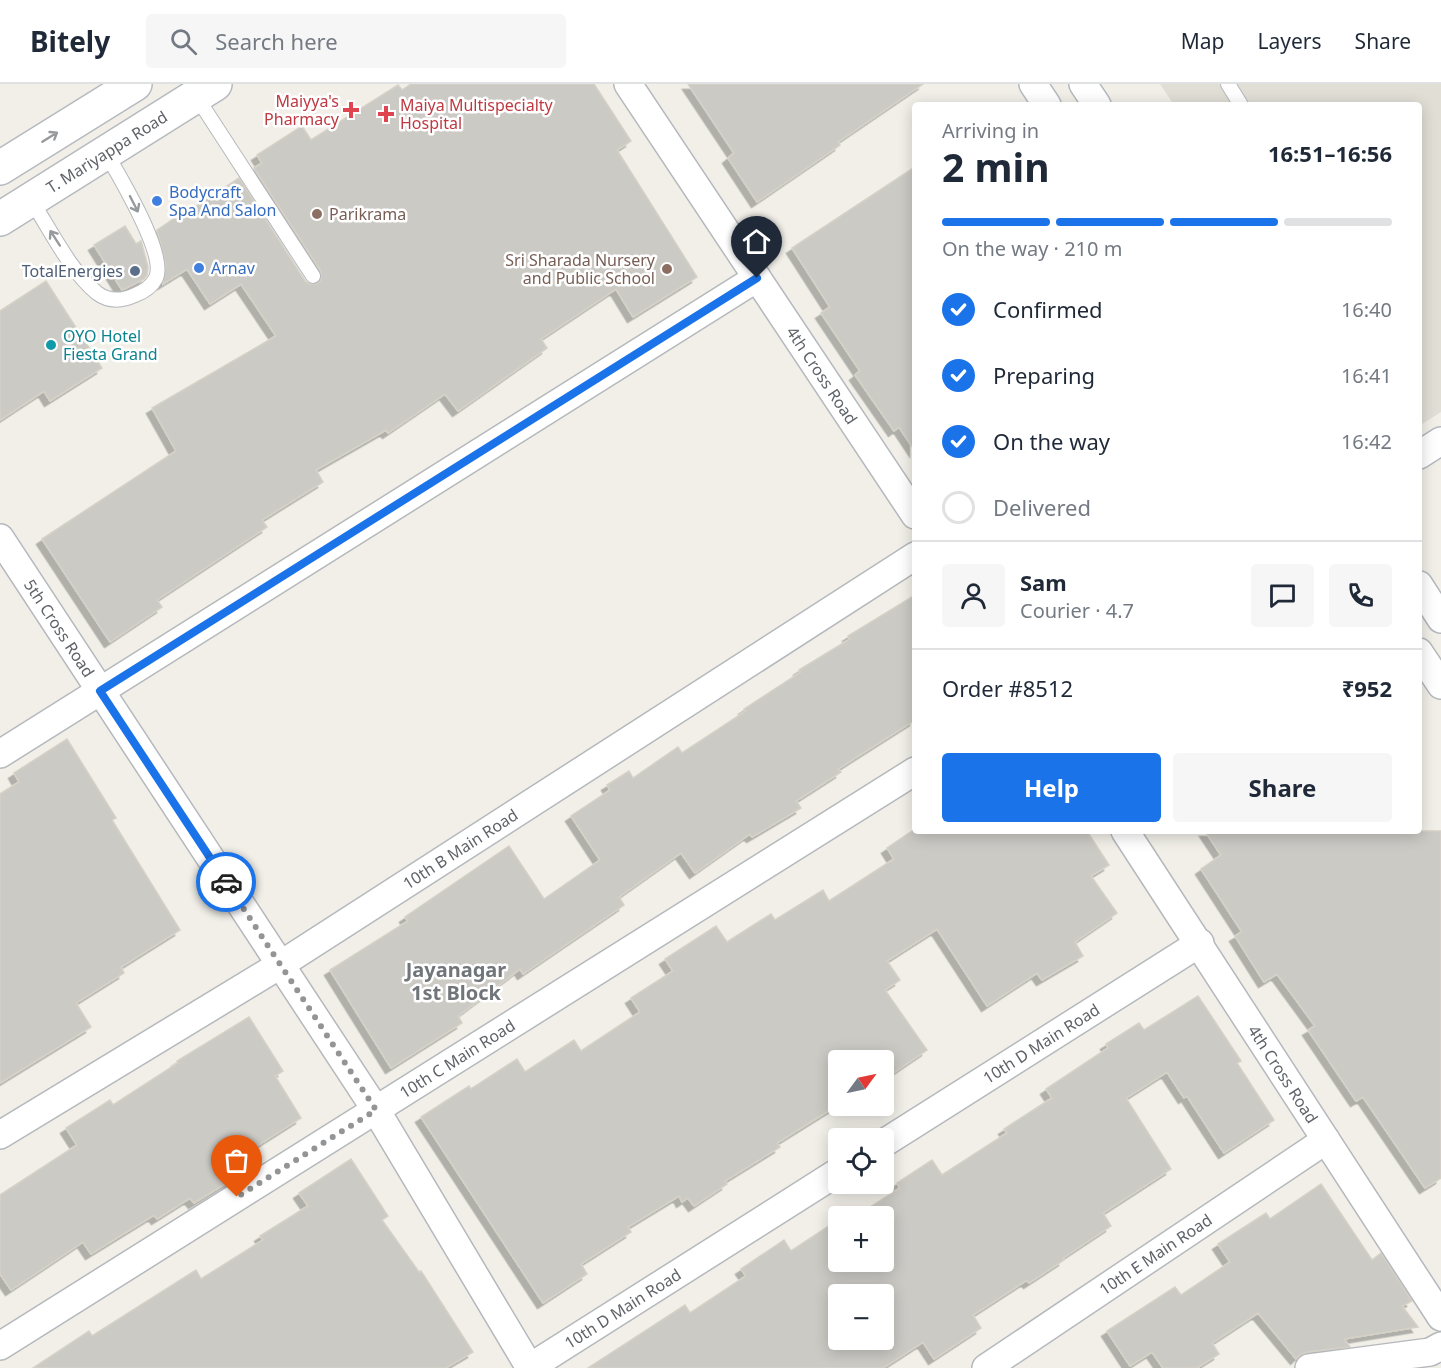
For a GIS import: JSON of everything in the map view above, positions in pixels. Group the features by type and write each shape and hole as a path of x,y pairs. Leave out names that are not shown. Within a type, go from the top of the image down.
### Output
{"main road":[{"path":"0,168 135,84"},
{"name":"T. Mariyappa Road","path":"0,219 205,90"}],"street":[{"name":"4th Cross Road","path":"628,84 912,510"},
{"path":"1083,84 1095,102"},
{"path":"0,754 757,278"},
{"path":"1422,454 1441,441"},
{"name":"5th Cross Road","path":"0,538 376,1110 530,1368"},
{"name":"10th B Main Road","path":"0,1135 280,965 912,558"},
{"path":"1422,590 1441,619"},
{"path":"1422,656 1441,685"},
{"name":"10th C Main Road","path":"0,1346 912,773"},
{"name":"4th Cross Road","path":"1127,834 1441,1317"},
{"name":"10th D Main Road","path":"894,1137 1200,943"},
{"name":"10th E Main Road","path":"986,1368 1326,1140"},
{"name":"10th D Main Road","path":"530,1368 828,1178"},
{"path":"1309,1368 1430,1352 1441,1346"}],"lane":[{"path":"1228,84 1239,102"},
{"path":"205,90 313,276"},
{"path":"30,200 85,282 99,295 112,300 125,300 144,291 156,279 158,266 154,249 106,153"}],"shaded area":[{"path":"1160,84 1441,84 1441,412 1422,424 1422,102 1172,102"}],"building":[{"path":"411,84 594,84 631,141 617,150 697,277 633,317 616,289 541,339 547,348 458,411 445,394 388,433 386,430 316,470 323,482 262,520 267,527 157,600 162,607 110,642 42,539 176,451 152,408 276,336 241,284 210,304 187,269 163,284 166,265 157,230 239,178 305,281 309,284 317,284 321,280 321,271 254,168 262,163 257,155 302,126 311,140 398,85 402,90"},
{"path":"688,84 923,84 838,142 840,145 757,202 728,158 734,153"},
{"path":"912,169 912,446 899,427 894,431 855,375 860,371 821,313 830,307 792,248"},
{"path":"125,226 136,244 141,241 148,267 144,279 122,290 94,245"},
{"name":"OYO Hotel Fiesta Grand","path":"46,281 102,368 50,401 44,391 0,420 0,311"},
{"path":"912,597 912,722 838,769 841,772 796,801 801,808 752,837 750,834 695,873 681,853 619,897 624,905 523,974 520,969 458,1016 462,1023 391,1068 330,970 408,921 405,917 509,846 544,899 600,860 571,816 610,790 607,785 629,771 633,778 678,747 682,753 801,672 799,670 850,639 848,636"},
{"path":"67,739 116,818 112,820 180,930 121,967 124,973 76,1003 91,1027 0,1083 0,794 19,782 14,773"},
{"path":"912,831 912,834 1089,834 1109,865 1091,876 1117,913 1075,942 1083,956 1042,980 1037,973 987,1006 937,929 887,961 900,980 885,990 927,1050 894,1072 894,1050 828,1050 828,1111 777,1143 780,1147 725,1181 727,1184 694,1206 688,1198 682,1202 679,1196 628,1227 631,1232 581,1264 587,1274 543,1303 421,1117 469,1086 471,1089 517,1059 525,1072 574,1040 581,1051 640,1012 631,998 673,971 665,959 716,926 727,942 771,914 775,920 823,890 829,901 894,859 887,848"},
{"path":"1422,831 1441,831 1441,1178 1425,1188 1363,1097 1356,1101 1308,1030 1315,1026 1277,974 1264,982 1235,936 1242,932 1201,869 1221,855 1207,834 1422,834"},
{"path":"1198,996 1241,1061 1237,1063 1274,1120 1224,1153 1187,1096 1184,1098 1167,1072 1126,1098 1171,1169 1103,1213 1111,1226 1029,1283 1027,1280 973,1315 981,1328 934,1359 923,1342 883,1368 588,1368 685,1305 690,1313 746,1276 741,1269 784,1240 791,1251 828,1227 828,1272 894,1272 894,1206 872,1206 894,1194 900,1188 897,1183 932,1160 942,1175 1007,1133 1004,1129 1052,1098 1046,1089 1108,1048 1106,1044 1139,1023 1144,1030"},
{"path":"249,1017 283,1071 275,1076 301,1118 235,1160 243,1173 194,1203 190,1198 157,1219 154,1215 91,1254 83,1242 11,1290 0,1274 0,1195 77,1145 66,1128 110,1100 113,1105 178,1063 177,1061"},
{"path":"351,1159 388,1216 382,1220 419,1272 421,1271 473,1352 446,1368 33,1368 89,1331 92,1336 196,1270 201,1279 263,1240 260,1236 308,1206 299,1193"},
{"path":"1321,1184 1372,1260 1381,1253 1412,1301 1402,1306 1418,1327 1344,1339 1350,1347 1307,1352 1296,1359 1258,1313 1212,1343 1219,1354 1197,1368 1163,1368 1152,1352 1130,1366 1107,1331 1175,1287 1181,1295 1230,1262 1218,1244 1266,1213 1270,1219"}],"way so far":[{"path":"226,882 376,1110 237,1197"}],"place":[{"name":"Maiyya's Pharmacy","path":"351,110"},
{"name":"Maiya Multispecialty Hospital","path":"386,114"},
{"name":"Bodycraft Spa And Salon","path":"157,201"},
{"name":"Parikrama","path":"317,214"},
{"name":"Arnav","path":"199,268"},
{"name":"Sri Sharada Nursery and Public School","path":"667,269"},
{"name":"TotalEnergies","path":"135,271"},
{"name":"OYO Hotel Fiesta Grand","path":"51,345"}],"district":[{"name":"Jayanagar 1st Block","path":"456,982"}],"route":[{"path":"226,882 100,691 757,278"}]}
